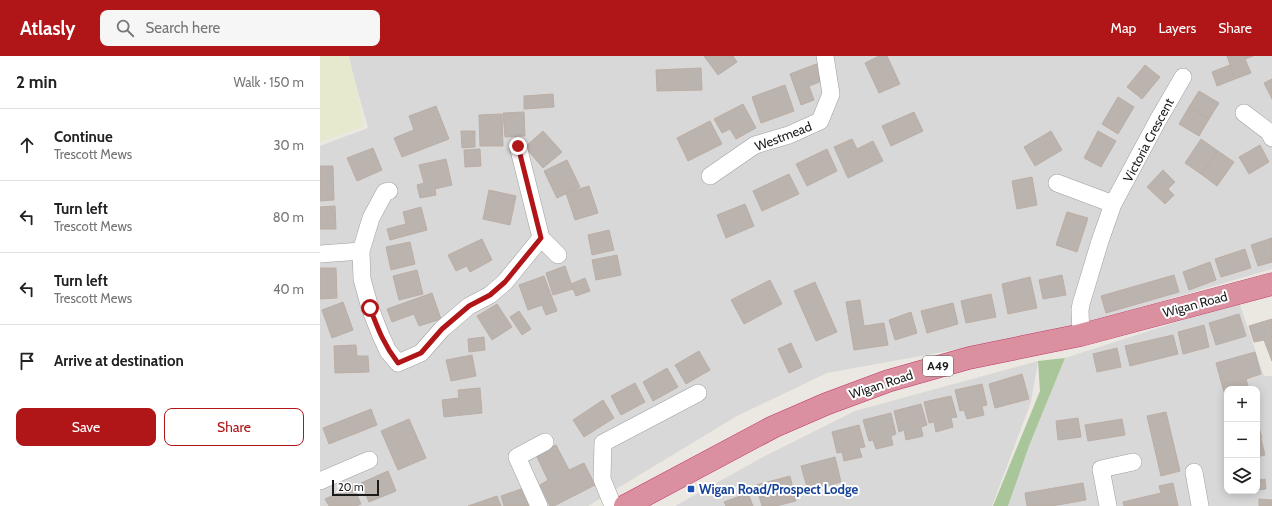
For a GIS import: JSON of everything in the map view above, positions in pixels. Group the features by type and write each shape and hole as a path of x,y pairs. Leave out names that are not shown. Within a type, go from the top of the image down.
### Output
{"highway":[{"name":"Wigan Road","path":"625,506 773,427 859,391 888,381 969,358 1081,335 1272,284"}],"street":[{"name":"Westmead","path":"710,176 755,145 789,135 820,121 831,94 824,56"},
{"name":"Victoria Crescent","path":"1081,335 1081,304 1113,204 1183,77"},
{"path":"1244,113 1270,132 1272,138"},
{"path":"518,146 541,238 558,255"},
{"path":"1057,183 1113,204"},
{"path":"389,191 385,192 371,218 361,251 362,279 370,308 381,336 388,351 398,363 421,353 442,329 464,310 490,295 505,282 541,238"},
{"path":"320,254 361,251"},
{"path":"613,506 602,479 603,443 698,393"},
{"path":"538,506 517,457 545,442"},
{"path":"320,480 369,460"},
{"path":"1108,506 1101,469 1133,462"},
{"path":"1194,472 1200,506"}],"shaded area":[{"path":"348,56 1272,56 1272,269 1104,318 981,345 827,373 737,416 588,506 320,506 320,146 368,128"},
{"path":"1239,302 1264,376 1272,376 1272,506 1008,506 1029,446 1065,358"},
{"path":"1038,361 1031,402 992,506 675,506 763,457 855,411"}],"green space":[{"path":"320,56 349,56 364,126 320,142"},
{"path":"1065,358 1029,446 1008,506 993,506 1040,391 1038,361"}],"building":[{"path":"704,56 733,56 737,62 718,75"},
{"path":"879,56 887,56 900,84 879,93 865,63"},
{"path":"1227,56 1253,56 1245,59 1251,73 1235,79"},
{"path":"819,63 825,80 809,86 814,100 801,105 790,74"},
{"path":"1145,65 1160,77 1142,99 1127,87"},
{"path":"1230,65 1235,79 1217,86 1212,72"},
{"path":"701,68 702,90 657,91 656,70"},
{"path":"1272,79 1272,99 1264,83"},
{"path":"785,85 794,111 761,123 752,97"},
{"path":"1199,91 1219,103 1209,119 1189,107"},
{"path":"553,94 554,107 524,109 524,96"},
{"path":"1118,97 1134,107 1118,134 1102,124"},
{"path":"743,104 756,128 736,139 730,129 722,133 714,119"},
{"path":"436,106 449,139 402,157 394,138 414,130 409,116"},
{"path":"1189,107 1209,119 1199,136 1179,124"},
{"path":"524,112 525,136 505,137 503,113"},
{"path":"914,112 923,131 891,146 882,126"},
{"path":"502,114 503,146 480,146 479,115"},
{"path":"710,121 722,144 688,161 677,138"},
{"path":"461,131 475,131 475,147 462,148"},
{"path":"543,131 562,152 543,168 525,147"},
{"path":"1051,131 1062,150 1035,166 1024,147"},
{"path":"1098,131 1116,141 1101,167 1084,158"},
{"path":"852,139 857,149 873,141 883,161 848,178 834,147"},
{"path":"1201,139 1218,151 1201,174 1185,163"},
{"path":"1260,145 1269,162 1249,174 1239,157"},
{"path":"373,148 382,170 357,181 347,158"},
{"path":"480,149 481,166 465,167 464,150"},
{"path":"827,149 837,171 807,186 796,164"},
{"path":"1218,151 1234,162 1217,186 1201,174"},
{"path":"446,159 452,185 435,189 436,195 420,198 417,185 424,183 419,165"},
{"path":"567,160 580,187 557,198 544,171"},
{"path":"320,166 333,166 334,200 320,201"},
{"path":"1163,170 1175,182 1168,189 1174,195 1165,204 1147,187"},
{"path":"789,174 799,194 762,211 753,191"},
{"path":"1032,177 1037,205 1017,209 1012,181"},
{"path":"589,186 598,213 575,220 566,193"},
{"path":"489,190 516,196 510,225 483,219"},
{"path":"745,204 754,226 726,238 717,215"},
{"path":"335,206 336,229 320,229 320,207"},
{"path":"421,207 427,230 390,240 387,229 406,224 403,212"},
{"path":"1067,212 1088,218 1077,252 1056,245"},
{"path":"609,230 614,250 592,255 588,235"},
{"path":"1272,238 1272,262 1258,266 1251,245"},
{"path":"482,239 492,260 470,272 467,266 456,271 448,255"},
{"path":"410,242 415,264 391,270 386,247"},
{"path":"1245,249 1251,268 1221,277 1215,259"},
{"path":"617,255 621,275 596,280 592,260"},
{"path":"1210,262 1216,280 1189,290 1183,272"},
{"path":"565,266 573,289 553,295 546,273"},
{"path":"320,268 336,268 337,298 320,299"},
{"path":"417,270 423,294 399,300 393,276"},
{"path":"1062,275 1066,295 1043,299 1039,280"},
{"path":"1174,275 1179,292 1106,313 1101,296"},
{"path":"544,276 557,311 546,315 542,305 528,310 519,285"},
{"path":"1030,277 1037,308 1008,314 1002,284"},
{"path":"585,278 590,291 576,296 571,284"},
{"path":"770,280 782,304 744,324 731,300"},
{"path":"815,282 837,332 816,341 794,291"},
{"path":"432,293 441,319 419,326 414,314 392,322 387,309"},
{"path":"991,294 996,317 966,323 961,301"},
{"path":"860,300 864,326 884,323 888,345 854,350 846,302"},
{"path":"343,302 353,330 332,338 322,310"},
{"path":"953,303 958,324 927,333 921,311"},
{"path":"497,304 512,327 492,340 477,316"},
{"path":"519,311 531,329 522,335 510,317"},
{"path":"911,312 917,333 895,340 889,320"},
{"path":"1239,314 1246,336 1216,345 1209,323"},
{"path":"1272,319 1272,361 1264,340 1254,342 1249,326"},
{"path":"1204,325 1209,347 1183,354 1178,332"},
{"path":"1173,335 1178,354 1130,366 1125,346"},
{"path":"484,337 485,350 469,352 468,339"},
{"path":"791,343 802,367 789,373 778,349"},
{"path":"356,345 357,356 368,356 369,372 335,373 334,346"},
{"path":"1117,348 1121,367 1097,372 1093,354"},
{"path":"699,351 710,370 686,384 675,365"},
{"path":"1255,352 1261,374 1246,379 1248,386 1224,386 1224,392 1216,363"},
{"path":"472,355 476,376 451,381 446,360"},
{"path":"667,368 678,387 653,401 643,382"},
{"path":"1022,374 1029,399 995,408 989,384"},
{"path":"635,383 645,402 621,415 611,396"},
{"path":"982,384 987,405 982,406 984,415 967,419 964,410 960,411 955,390"},
{"path":"480,388 482,413 444,417 442,400 459,398 458,390"},
{"path":"951,396 957,417 951,418 953,427 936,432 934,422 929,423 924,402"},
{"path":"603,400 614,418 584,437 573,420"},
{"path":"921,404 927,425 921,427 923,436 906,440 904,430 899,432 894,411"},
{"path":"371,409 377,425 329,444 323,428"},
{"path":"1166,412 1180,471 1161,476 1147,416"},
{"path":"891,413 896,434 891,436 893,445 876,449 873,440 869,441 863,420"},
{"path":"1078,418 1081,437 1058,440 1056,421"},
{"path":"409,419 426,458 398,470 381,431"},
{"path":"1122,419 1125,435 1088,441 1085,425"},
{"path":"859,425 865,447 859,448 862,457 844,461 842,452 837,453 832,432"},
{"path":"1260,439 1265,455 1260,456"},
{"path":"556,445 569,470 584,463 595,485 554,506 550,506 540,485 548,480 536,455"},
{"path":"835,457 841,482 808,491 801,466"},
{"path":"388,471 396,491 369,502 361,483"},
{"path":"790,476 796,501 776,506 762,506 756,485"},
{"path":"1265,479 1266,489 1260,490 1260,480"},
{"path":"1083,483 1086,500 1052,506 1027,506 1025,493"},
{"path":"1173,483 1178,506 1124,506 1123,502 1161,493 1159,486"},
{"path":"353,486 361,504 356,506 329,506 325,499"},
{"path":"524,488 530,506 504,506 501,496"},
{"path":"748,493 753,506 726,506 724,502"},
{"path":"497,496 501,506 468,506"},
{"path":"1259,499 1272,500 1272,506 1259,506"}],"place":[{"name":"Wigan Road/Prospect Lodge","path":"691,489"}],"route":[{"path":"370,308 388,351 398,363 421,353 442,329 469,306 490,295 505,282 541,238 522,167 518,146"}]}
